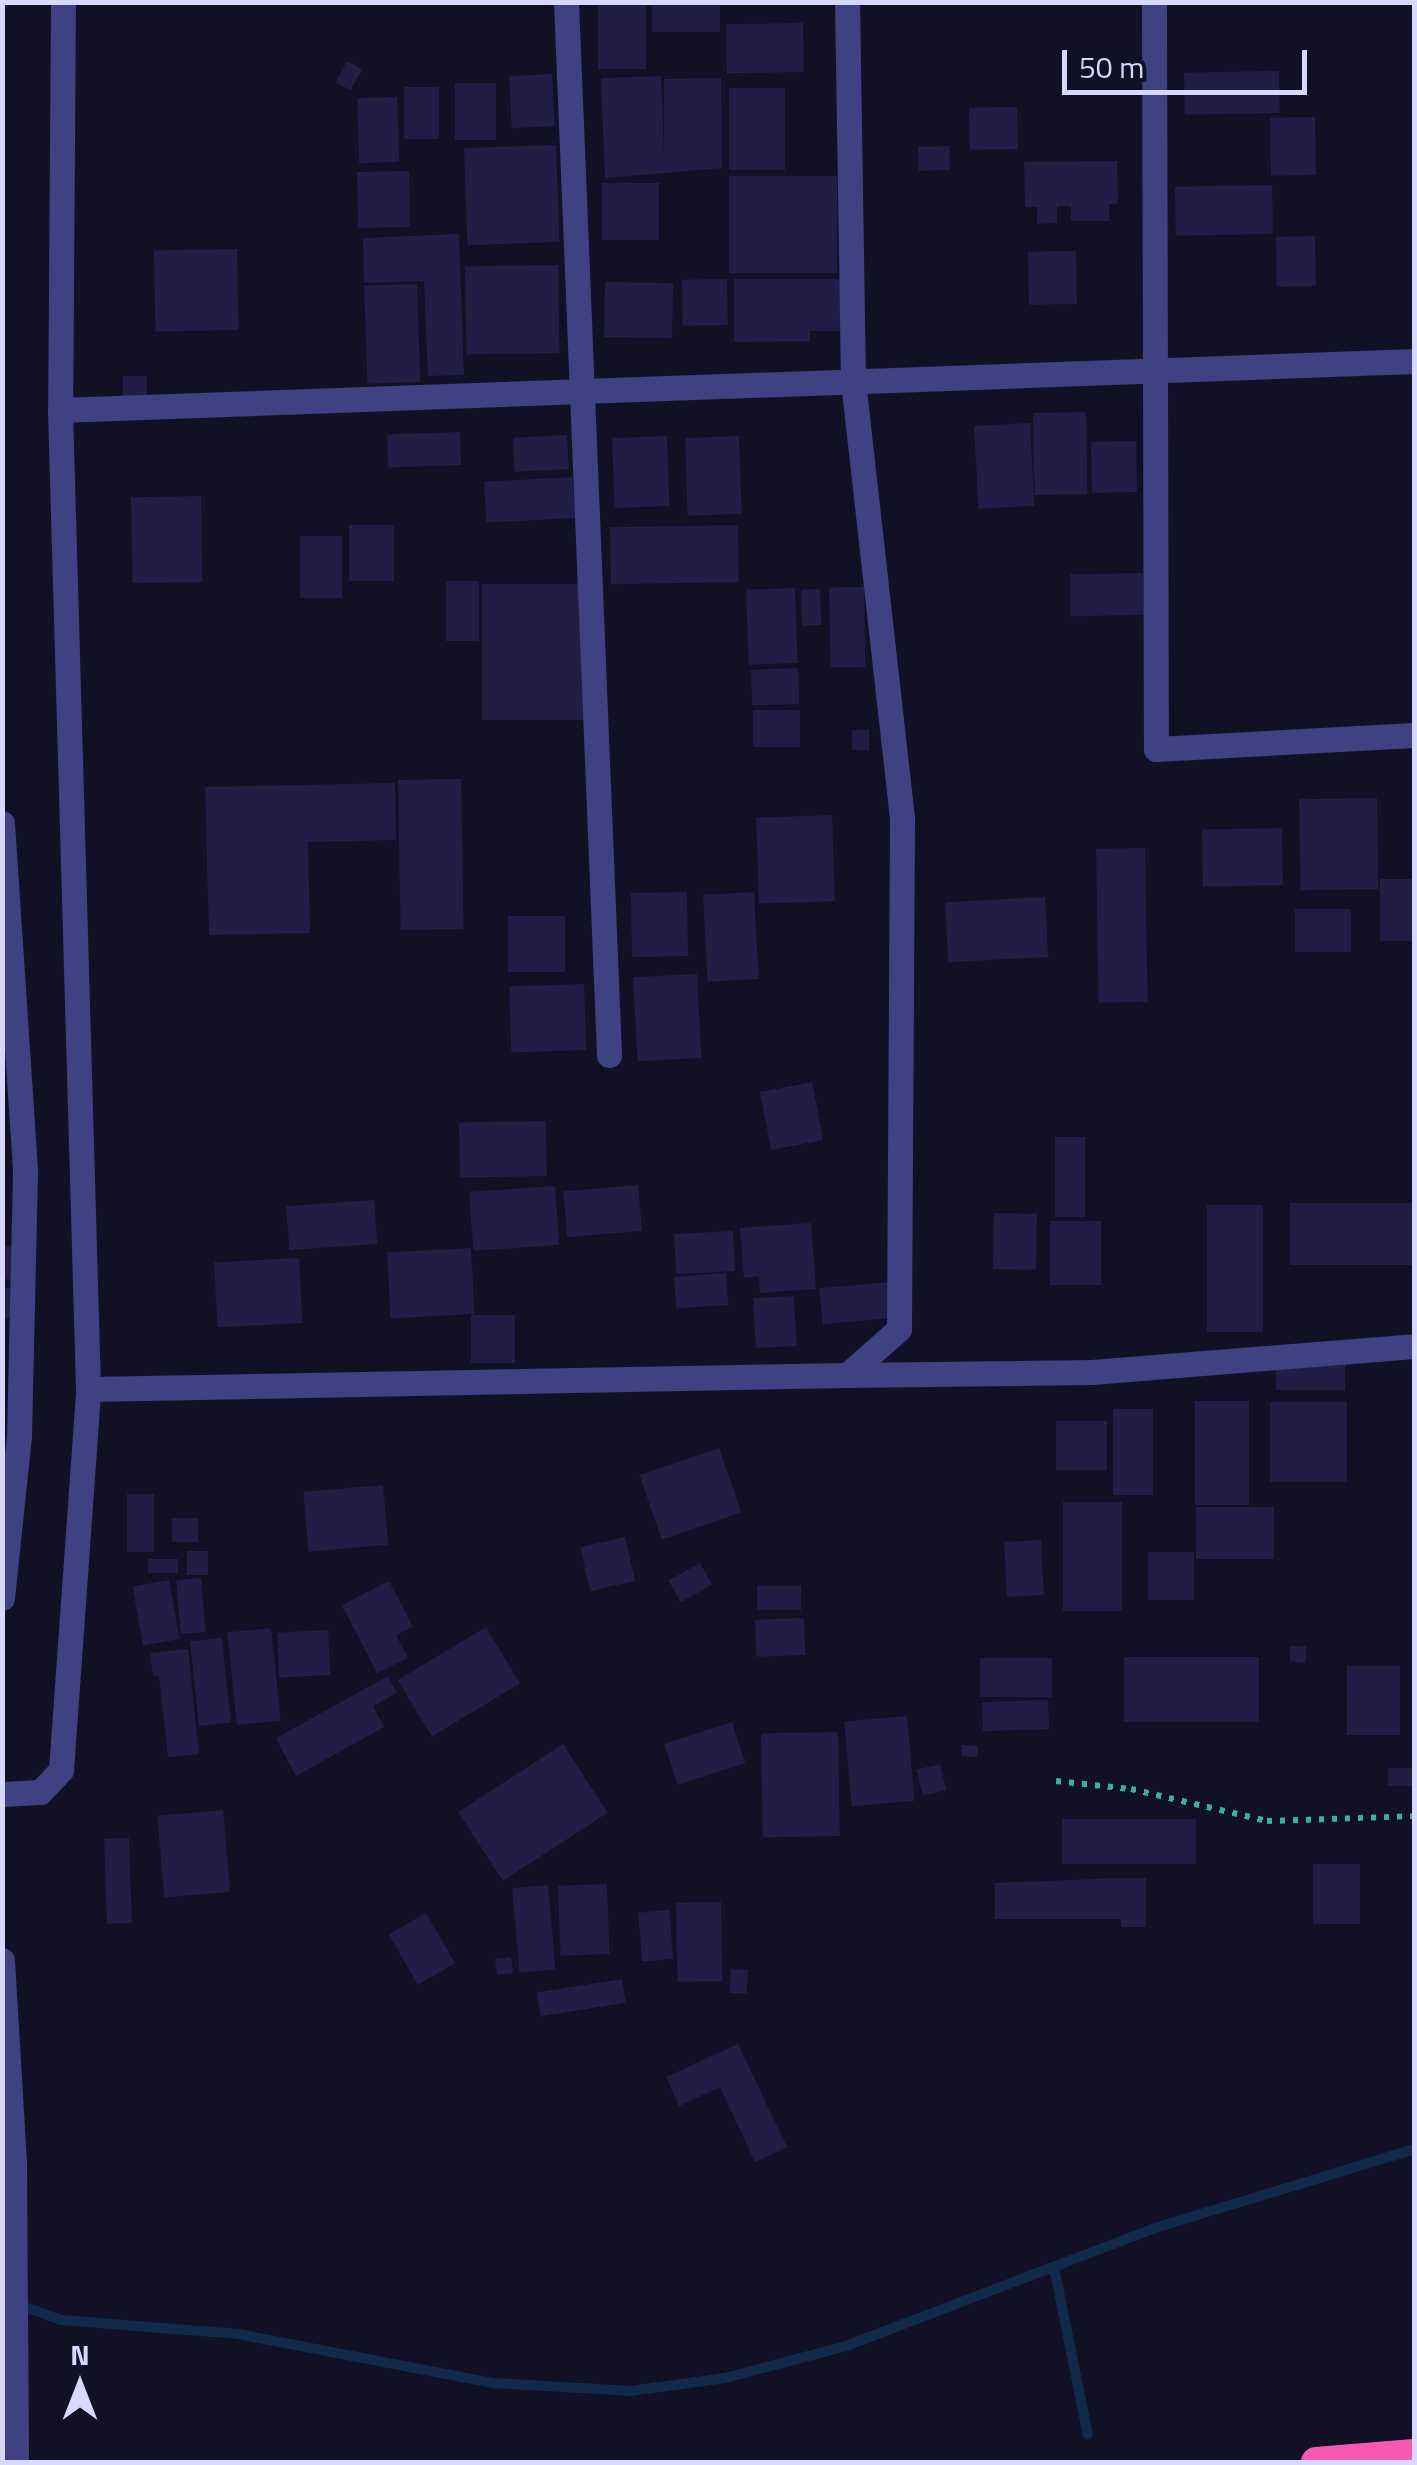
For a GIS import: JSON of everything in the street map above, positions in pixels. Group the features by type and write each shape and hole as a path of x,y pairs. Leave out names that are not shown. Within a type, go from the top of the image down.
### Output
{"highway":[{"path":"1316,2462 1414,2454"}],"street":[{"path":"2,1794 40,1792 62,1770 88,1389 60,410 64,2"},
{"path":"566,2 610,1055"},
{"path":"847,2 854,382 902,818 899,1329 848,1375"},
{"path":"1154,2 1156,749 1414,735"},
{"path":"60,410 1414,361"},
{"path":"2,823 25,1174 2,1598"},
{"path":"88,1389 1092,1372 1414,1346"},
{"path":"2,1960 14,2164 16,2462"}],"path":[{"path":"1056,1781 1132,1789 1267,1821 1414,1816"}],"building":[{"path":"598,2 646,2 646,69 598,69"},
{"path":"652,2 720,2 720,32 652,32"},
{"path":"803,23 804,72 727,73 726,24"},
{"path":"347,61 362,69 351,90 336,82"},
{"path":"1279,71 1280,113 1185,115 1184,73"},
{"path":"552,74 555,126 512,128 509,76"},
{"path":"661,76 664,153 664,79 721,78 722,168 605,178 601,78"},
{"path":"455,83 496,83 496,140 455,140"},
{"path":"404,87 439,87 439,139 404,139"},
{"path":"729,88 785,88 785,170 729,170"},
{"path":"397,97 399,162 359,163 357,98"},
{"path":"1017,107 1018,149 970,150 969,108"},
{"path":"1315,117 1316,175 1271,176 1270,118"},
{"path":"556,145 559,242 467,245 464,148"},
{"path":"949,146 950,170 919,171 918,147"},
{"path":"1117,161 1118,204 1109,204 1109,221 1071,221 1071,206 1057,206 1057,223 1037,224 1037,207 1025,207 1024,162"},
{"path":"409,171 410,227 358,228 357,172"},
{"path":"729,176 837,176 837,273 729,273"},
{"path":"602,183 659,183 659,240 602,240"},
{"path":"1272,185 1273,234 1176,236 1175,187"},
{"path":"459,234 464,375 428,376 424,281 364,283 363,238"},
{"path":"1315,236 1316,286 1277,287 1276,237"},
{"path":"237,249 238,330 155,331 154,250"},
{"path":"1076,251 1077,304 1029,305 1028,252"},
{"path":"558,265 560,353 467,355 465,267"},
{"path":"727,279 728,325 683,326 682,280"},
{"path":"734,279 846,279 847,331 810,331 810,341 734,342"},
{"path":"605,282 673,283 672,338 604,337"},
{"path":"417,284 420,382 367,384 364,286"},
{"path":"123,376 147,376 147,396 123,396"},
{"path":"1086,412 1087,494 1034,495 1033,413"},
{"path":"1030,423 1034,506 978,509 974,426"},
{"path":"460,432 461,465 388,468 387,435"},
{"path":"567,435 569,469 515,472 513,438"},
{"path":"667,436 669,506 614,508 612,438"},
{"path":"739,436 742,514 688,516 685,438"},
{"path":"1136,441 1137,492 1092,493 1091,442"},
{"path":"573,477 575,518 486,523 484,482"},
{"path":"201,496 203,582 133,583 131,497"},
{"path":"349,525 394,525 394,581 349,581"},
{"path":"738,525 739,582 611,584 610,527"},
{"path":"300,536 342,536 342,598 300,598"},
{"path":"1143,573 1144,615 1071,616 1070,574"},
{"path":"446,581 479,581 479,641 446,641"},
{"path":"482,584 584,584 584,720 482,720"},
{"path":"864,587 865,667 830,668 829,588"},
{"path":"795,588 798,663 749,665 746,590"},
{"path":"820,589 821,625 802,626 801,590"},
{"path":"798,668 799,704 752,706 751,670"},
{"path":"753,710 800,710 800,747 753,747"},
{"path":"852,730 869,730 869,750 852,750"},
{"path":"461,779 464,929 401,930 398,780"},
{"path":"395,783 396,840 308,842 310,933 209,935 205,787"},
{"path":"1377,798 1379,889 1301,890 1299,799"},
{"path":"832,815 835,901 759,904 756,818"},
{"path":"1282,828 1283,885 1203,886 1202,829"},
{"path":"1145,848 1148,1002 1099,1003 1096,849"},
{"path":"1380,879 1414,879 1414,941 1380,941"},
{"path":"687,892 688,956 632,957 631,893"},
{"path":"754,892 759,979 708,982 703,895"},
{"path":"1045,897 1048,957 948,962 945,902"},
{"path":"1295,909 1351,909 1351,952 1295,952"},
{"path":"508,916 565,916 565,972 508,972"},
{"path":"697,974 701,1058 637,1061 633,977"},
{"path":"584,984 586,1050 511,1053 509,987"},
{"path":"812,1082 823,1140 771,1150 760,1092"},
{"path":"546,1121 547,1176 460,1178 459,1123"},
{"path":"1055,1137 1085,1137 1085,1217 1055,1217"},
{"path":"638,1185 642,1231 567,1237 563,1192"},
{"path":"555,1186 559,1245 473,1251 469,1192"},
{"path":"374,1200 377,1244 289,1250 286,1206"},
{"path":"1290,1203 1414,1203 1414,1265 1290,1265"},
{"path":"1207,1205 1263,1205 1263,1332 1207,1332"},
{"path":"994,1213 1037,1214 1036,1270 993,1269"},
{"path":"1050,1221 1101,1221 1101,1285 1050,1285"},
{"path":"811,1223 816,1289 760,1293 759,1276 744,1278 740,1228"},
{"path":"733,1231 735,1271 676,1274 674,1234"},
{"path":"2,1246 14,1246 15,1279 3,1279"},
{"path":"471,1248 474,1314 391,1318 387,1252"},
{"path":"299,1258 302,1323 218,1327 214,1262"},
{"path":"726,1273 728,1305 676,1309 674,1277"},
{"path":"891,1282 894,1318 822,1324 819,1288"},
{"path":"2,1288 14,1288 14,1318 2,1318"},
{"path":"794,1296 797,1346 756,1348 753,1298"},
{"path":"471,1315 515,1315 515,1363 471,1363"},
{"path":"1276,1362 1345,1362 1345,1390 1276,1390"},
{"path":"1195,1401 1249,1401 1249,1505 1195,1505"},
{"path":"1270,1402 1347,1402 1347,1482 1270,1482"},
{"path":"1113,1409 1153,1409 1153,1495 1113,1495"},
{"path":"1056,1421 1107,1421 1107,1470 1056,1470"},
{"path":"719,1448 741,1512 662,1540 640,1475"},
{"path":"383,1485 388,1545 309,1552 303,1492"},
{"path":"127,1494 154,1494 154,1552 127,1552"},
{"path":"1063,1502 1122,1502 1122,1611 1063,1611"},
{"path":"1196,1507 1274,1507 1274,1559 1196,1559"},
{"path":"172,1518 198,1518 198,1542 172,1542"},
{"path":"625,1537 635,1581 590,1591 580,1547"},
{"path":"1041,1540 1044,1595 1007,1597 1004,1542"},
{"path":"187,1551 208,1551 208,1575 187,1575"},
{"path":"1148,1552 1194,1552 1194,1600 1148,1600"},
{"path":"148,1559 178,1559 178,1573 148,1573"},
{"path":"700,1563 712,1585 681,1602 669,1580"},
{"path":"201,1578 206,1632 181,1634 176,1580"},
{"path":"169,1580 179,1639 143,1646 133,1586"},
{"path":"389,1581 413,1627 396,1635 408,1658 377,1673 342,1605"},
{"path":"757,1586 801,1586 801,1610 757,1610"},
{"path":"804,1618 805,1655 756,1657 755,1620"},
{"path":"486,1627 520,1684 432,1737 398,1680"},
{"path":"271,1628 281,1720 237,1725 227,1633"},
{"path":"328,1630 330,1675 279,1678 277,1633"},
{"path":"222,1638 231,1723 199,1726 190,1641"},
{"path":"1290,1646 1307,1646 1305,1663 1290,1661"},
{"path":"188,1649 199,1754 168,1757 159,1676 153,1676 150,1653"},
{"path":"1124,1657 1259,1657 1259,1722 1124,1722"},
{"path":"980,1658 1052,1658 1052,1697 980,1697"},
{"path":"1347,1666 1400,1666 1400,1735 1347,1735"},
{"path":"388,1676 397,1693 373,1706 384,1727 296,1776 276,1738"},
{"path":"1048,1700 1049,1729 983,1731 982,1702"},
{"path":"907,1716 914,1801 852,1806 844,1721"},
{"path":"732,1722 745,1763 678,1785 664,1744"},
{"path":"838,1732 840,1836 763,1837 761,1733"},
{"path":"563,1744 608,1813 503,1881 458,1812"},
{"path":"962,1745 978,1746 977,1757 961,1756"},
{"path":"940,1764 946,1790 923,1796 917,1769"},
{"path":"1388,1768 1413,1768 1413,1786 1388,1786"},
{"path":"223,1810 230,1892 164,1897 157,1816"},
{"path":"1062,1819 1196,1819 1196,1864 1062,1864"},
{"path":"129,1838 132,1923 107,1924 104,1839"},
{"path":"1313,1864 1360,1864 1360,1924 1313,1924"},
{"path":"1146,1878 1146,1927 1121,1927 1121,1919 995,1919 995,1883"},
{"path":"607,1884 609,1954 560,1956 558,1886"},
{"path":"548,1885 555,1970 520,1973 512,1888"},
{"path":"721,1902 722,1981 677,1982 676,1903"},
{"path":"669,1910 673,1959 642,1962 638,1913"},
{"path":"426,1913 455,1963 418,1985 389,1934"},
{"path":"511,1957 513,1973 497,1975 495,1959"},
{"path":"731,1969 748,1970 747,1994 730,1993"},
{"path":"622,1979 626,2003 541,2016 537,1992"},
{"path":"738,2044 787,2147 755,2162 720,2087 679,2106 666,2077"}],"waterway":[{"path":"17,2304 61,2320 238,2334 493,2383 631,2391 725,2378 846,2346 1158,2227 1414,2149"},
{"path":"1054,2267 1088,2435"}]}
